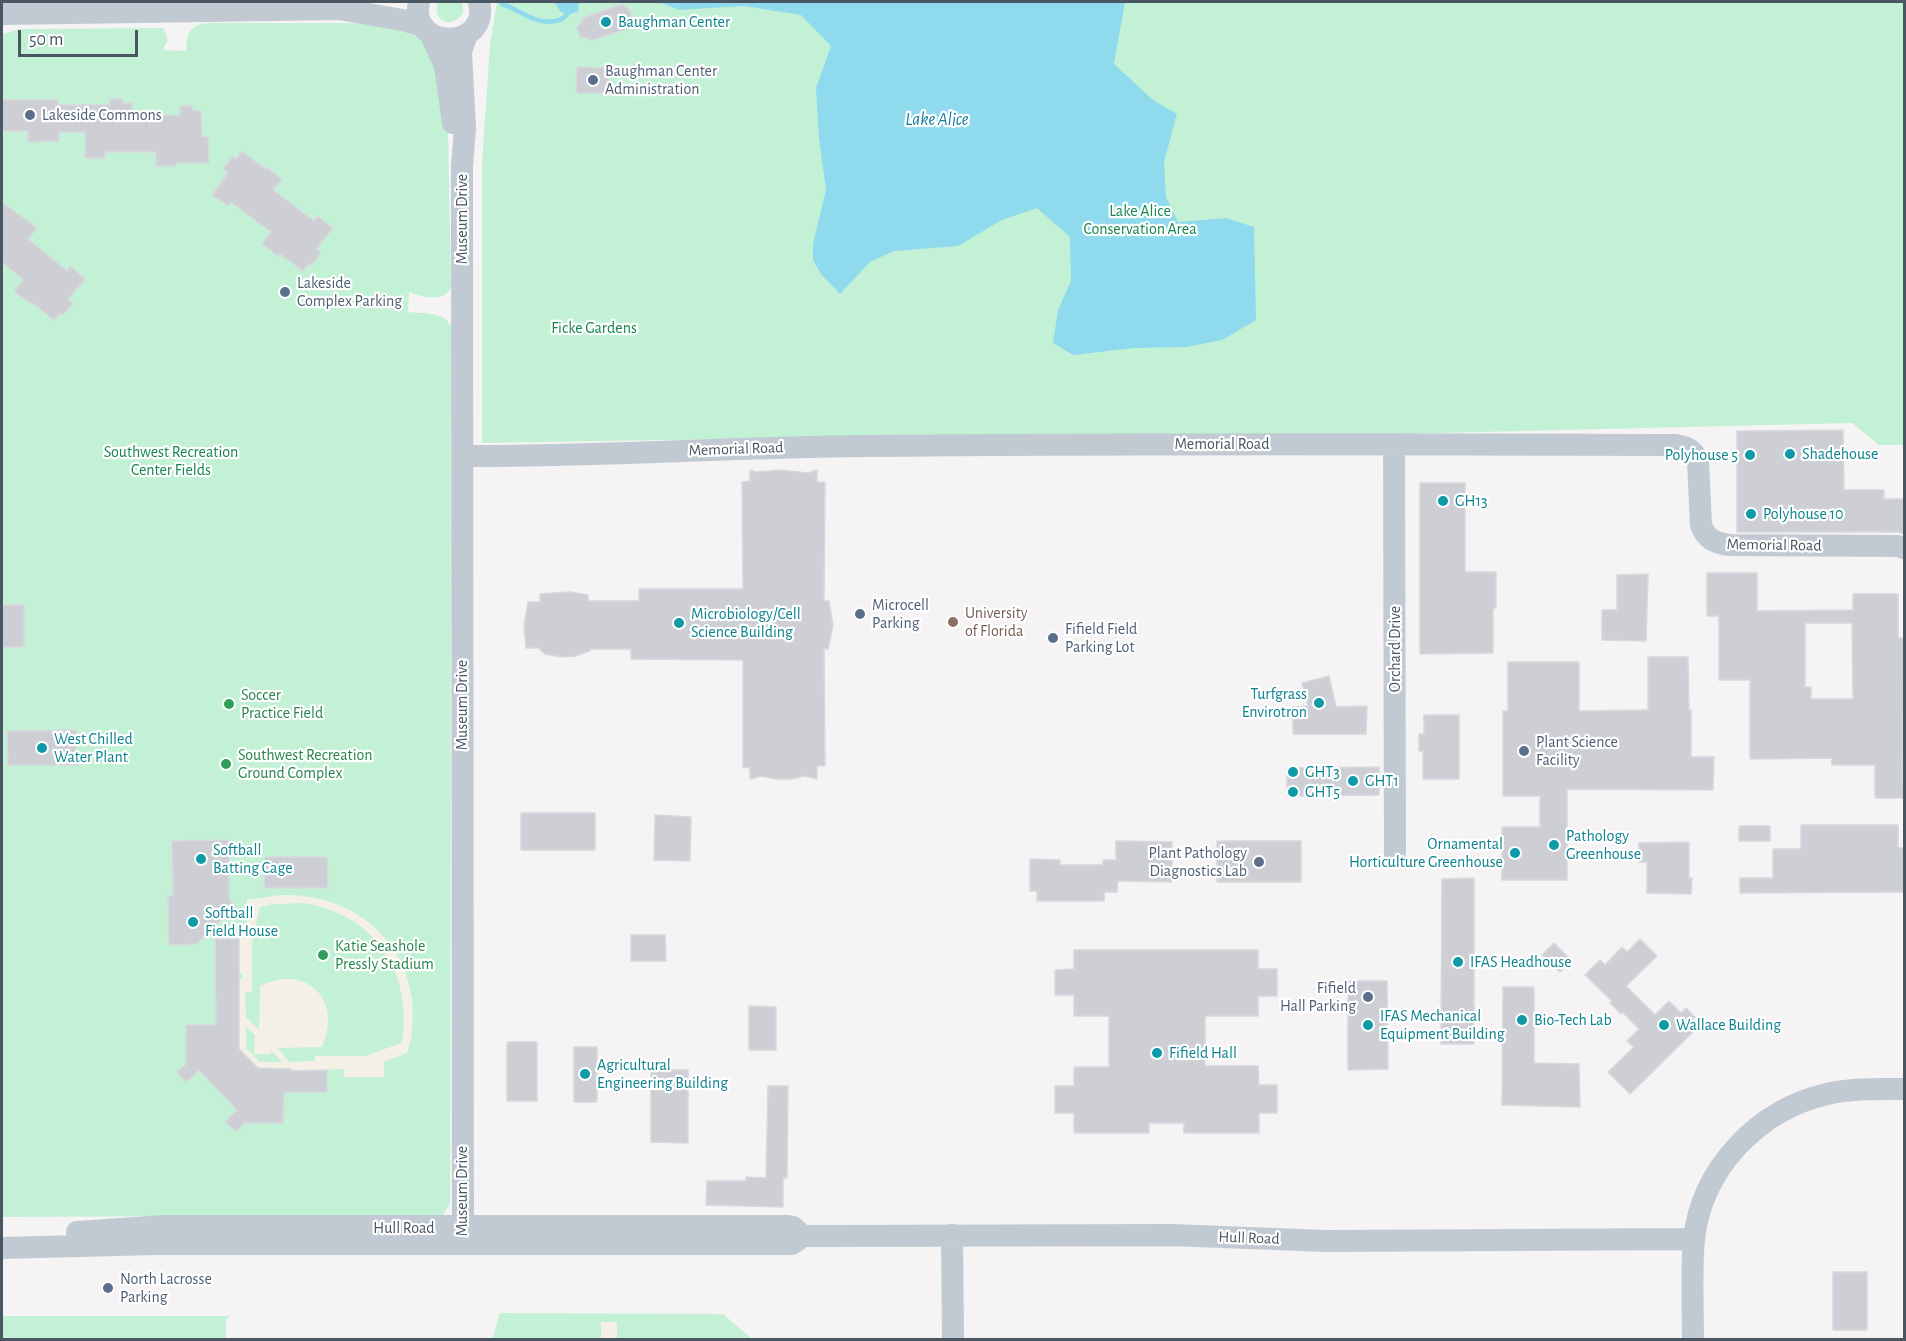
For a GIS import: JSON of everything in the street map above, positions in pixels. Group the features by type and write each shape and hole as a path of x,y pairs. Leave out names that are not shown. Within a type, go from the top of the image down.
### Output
{"street":[{"path":"2,14 339,9 378,2"},
{"name":"Museum Drive","path":"419,2 419,17 446,66 450,109 462,166"},
{"name":"Museum Drive","path":"463,1236 462,166 465,128 461,52 467,34 475,27 480,17 479,2"},
{"path":"339,9 403,20 439,38 448,40 458,39 467,34"},
{"name":"Memorial Road","path":"462,456 594,455 702,449 863,446 1394,444 1684,447 1690,449 1698,460 1702,529 1709,538 1718,543 1729,545 1898,546 1905,548"},
{"name":"Orchard Drive","path":"1394,444 1395,855"},
{"path":"1693,1340 1694,1239 1705,1200 1714,1179 1736,1148 1760,1125 1792,1106 1828,1094 1861,1090 1905,1089"},
{"name":"Hull Road","path":"2,1248 788,1226 793,1227 803,1236 1171,1235 1327,1241 1694,1239"},
{"name":"Hull Road","path":"2,1238 147,1227 463,1236"},
{"path":"952,1236 952,1340"}],"green space":[{"path":"438,2 462,2 463,13 453,21 444,21 437,14"},
{"name":"Lake Alice Conservation Area","path":"497,2 1904,2 1904,445 1879,445 1852,423 1398,434 845,437 482,443 482,164 490,44"},
{"name":"Southwest Recreation Ground Complex","path":"400,23 412,26 436,55 448,133 451,288 443,296 432,298 409,292 408,312 438,316 448,321 451,326 450,1203 443,1215 2,1217 2,34 21,29 163,28 168,40 163,50 186,51 190,31 202,24"},
{"path":"500,1313 723,1314 752,1339 492,1340"},
{"path":"2,1316 230,1316 226,1320 226,1340 2,1339"}],"sand":[{"path":"281,895 305,896 327,901 348,909 367,921 397,954 406,975 412,999 412,1033 407,1053 384,1062 384,1077 344,1077 344,1069 291,1071 291,1069 258,1068 239,1049 239,979 243,979 242,973 239,973 239,929 247,922 247,900","holes":["303,903 328,909 350,920 369,933 384,950 394,970 401,993 404,1017 402,1043 365,1056 315,1056 315,1061 290,1062 277,1048 322,1047 327,1030 328,1014 324,1001 316,990 306,983 292,979 277,980 260,986 259,1030 246,1017 245,992 252,992 252,942 260,907","246,1027 255,1035 254,1054 270,1054 272,1051 282,1062 260,1062 246,1048"]},
{"path":"601,1322 617,1322 617,1339 601,1339"}],"water":[{"path":"579,2 578,12 567,15 560,11 555,3"},
{"name":"Lake Alice","path":"659,2 1125,2 1114,64 1153,100 1177,114 1164,162 1166,197 1178,222 1226,218 1254,227 1256,320 1222,340 1186,347 1134,348 1073,355 1053,343 1058,310 1071,281 1070,237 1037,208 1002,220 958,246 894,251 870,262 840,294 821,274 813,260 813,244 826,190 819,138 816,88 831,46 801,15 744,6 679,10"}],"building":[{"name":"Baughman Center","path":"622,4 629,9 633,20 630,28 590,41 588,38 580,37 577,28 585,17"},
{"name":"Baughman Center Administration","path":"577,67 609,68 609,93 576,93"},
{"path":"110,99 122,99 122,103 132,103 132,116 180,115 180,106 192,106 192,110 201,111 202,137 208,137 209,163 176,163 176,166 156,166 156,152 105,152 105,158 85,158 85,132 59,132 59,141 28,142 28,131 2,131 2,100 58,100 58,105 110,105"},
{"path":"242,151 282,179 273,190 314,221 317,216 333,228 316,249 321,253 311,266 309,263 303,271 262,244 271,232 231,202 228,206 212,195 228,173 223,169 233,156 236,159"},
{"path":"2,202 37,228 28,239 67,271 70,266 85,279 68,299 73,303 63,315 60,314 54,320 14,291 24,280 2,262"},
{"path":"1843,430 1844,490 1884,490 1884,499 1905,499 1905,534 1898,532 1737,532 1737,431"},
{"name":"Microbiology/Cell Science Building","path":"750,470 808,473 817,470 817,482 825,482 824,601 829,601 833,625 828,649 824,649 825,766 817,766 817,779 805,776 776,779 761,776 750,779 750,768 743,767 743,660 631,659 631,649 590,649 576,656 561,657 545,654 540,648 526,648 524,626 528,602 540,602 540,594 570,592 588,595 588,601 639,601 639,589 743,589 742,482 750,481"},
{"path":"1420,483 1465,483 1465,572 1496,572 1493,653 1420,654"},
{"path":"1707,573 1757,573 1757,611 1853,610 1853,594 1898,594 1898,638 1904,638 1902,783 1905,783 1905,798 1875,798 1875,765 1832,765 1832,758 1750,759 1750,680 1719,680 1719,616 1707,616","holes":["1805,623 1852,623 1853,699 1811,699 1811,687 1805,687"]},
{"path":"1648,574 1646,641 1602,640 1602,610 1617,610 1617,575"},
{"path":"2,605 24,605 24,647 2,647"},
{"path":"1648,657 1688,657 1691,757 1714,757 1713,790 1567,789 1567,880 1502,880 1502,827 1540,827 1540,796 1503,796 1503,711 1508,711 1508,662 1579,662 1579,711 1648,710"},
{"name":"Turfgrass Envirotron","path":"1329,676 1336,707 1367,706 1366,734 1293,734 1293,707 1308,706 1302,683"},
{"path":"1424,715 1459,715 1459,779 1423,779 1423,751 1419,751 1419,734 1424,734"},
{"name":"West Chilled Water Plant","path":"76,730 76,765 8,765 7,731"},
{"path":"1379,767 1379,795 1287,796 1287,768"},
{"path":"521,813 595,813 595,850 521,850"},
{"path":"655,815 691,817 690,861 654,860"},
{"path":"1801,825 1898,825 1898,848 1905,848 1905,892 1740,893 1740,878 1773,878 1773,849 1801,849"},
{"path":"1739,826 1770,826 1770,841 1739,841"},
{"path":"229,840 229,900 235,905 197,944 169,945 168,896 173,896 172,841"},
{"path":"1116,841 1172,842 1172,882 1118,881 1117,892 1104,892 1104,901 1037,901 1037,891 1030,891 1030,859 1060,860 1060,865 1103,865 1103,860 1116,860"},
{"name":"Plant Pathology Diagnostics Lab","path":"1217,841 1301,841 1301,882 1217,882"},
{"path":"1689,842 1691,894 1647,893 1647,862 1639,862 1639,843"},
{"path":"265,857 327,857 328,888 264,888"},
{"name":"IFAS Headhouse","path":"1474,878 1474,1044 1441,1044 1442,879"},
{"path":"631,935 665,935 666,961 631,961"},
{"path":"215,939 239,939 239,1049 258,1068 291,1069 291,1071 327,1070 327,1092 284,1092 283,1123 245,1123 236,1131 225,1122 237,1110 199,1070 186,1082 177,1072 186,1064 186,1025 216,1025"},
{"name":"Wallace Building","path":"1640,939 1657,956 1626,986 1655,1015 1669,1001 1681,1013 1686,1008 1695,1017 1690,1022 1697,1028 1630,1094 1608,1072 1634,1047 1627,1041 1639,1029 1610,1003 1612,1001 1585,975 1600,960 1605,965 1622,947 1627,952"},
{"path":"1554,943 1572,961 1560,972 1542,955"},
{"name":"Fifield Hall","path":"1074,950 1258,950 1258,969 1277,969 1277,996 1258,996 1258,1016 1205,1016 1205,1066 1258,1066 1259,1085 1277,1085 1277,1113 1259,1113 1259,1133 1184,1133 1184,1123 1149,1123 1149,1133 1074,1133 1074,1113 1055,1113 1055,1086 1074,1086 1074,1067 1109,1067 1109,1016 1074,1016 1074,995 1055,995 1055,970 1074,969"},
{"name":"IFAS Mechanical Equipment Building","path":"1348,981 1387,981 1388,1069 1348,1070"},
{"path":"1503,987 1534,987 1534,1063 1579,1064 1580,1107 1502,1105"},
{"path":"749,1006 776,1007 776,1050 749,1050"},
{"path":"507,1042 537,1042 537,1101 507,1101"},
{"name":"Agricultural Engineering Building","path":"574,1047 597,1047 597,1102 574,1102"},
{"path":"651,1070 688,1070 688,1143 651,1142"},
{"path":"768,1086 788,1086 787,1178 783,1178 783,1207 706,1205 707,1181 746,1181 746,1177 766,1178"},
{"path":"1833,1272 1867,1272 1867,1330 1833,1330"}],"waterway":[{"path":"502,4 536,20 551,22 562,19 566,15 569,2"}],"place":[{"name":"Baughman Center","path":"606,22"},
{"name":"Baughman Center Administration","path":"593,80"},
{"name":"Lakeside Commons","path":"30,115"},
{"name":"Lakeside Complex Parking","path":"285,292"},
{"name":"Shadehouse","path":"1790,454"},
{"name":"Polyhouse 5","path":"1750,455"},
{"name":"GH13","path":"1443,501"},
{"name":"Polyhouse 10","path":"1751,514"},
{"name":"Microcell Parking","path":"860,614"},
{"name":"University of Florida","path":"953,622"},
{"name":"Microbiology/Cell Science Building","path":"679,623"},
{"name":"Fifield Field Parking Lot","path":"1053,638"},
{"name":"Turfgrass Envirotron","path":"1319,703"},
{"name":"Soccer Practice Field","path":"229,704"},
{"name":"West Chilled Water Plant","path":"42,748"},
{"name":"Plant Science Facility","path":"1524,751"},
{"name":"Southwest Recreation Ground Complex","path":"226,764"},
{"name":"GHT3","path":"1293,772"},
{"name":"GHT1","path":"1353,781"},
{"name":"GHT5","path":"1293,792"},
{"name":"Pathology Greenhouse","path":"1554,845"},
{"name":"Ornamental Horticulture Greenhouse","path":"1515,853"},
{"name":"Softball Batting Cage","path":"201,859"},
{"name":"Plant Pathology Diagnostics Lab","path":"1259,862"},
{"name":"Softball Field House","path":"193,922"},
{"name":"Katie Seashole Pressly Stadium","path":"323,955"},
{"name":"IFAS Headhouse","path":"1458,962"},
{"name":"Fifield Hall Parking","path":"1368,997"},
{"name":"Bio-Tech Lab","path":"1522,1020"},
{"name":"IFAS Mechanical Equipment Building","path":"1368,1025"},
{"name":"Wallace Building","path":"1664,1025"},
{"name":"Fifield Hall","path":"1157,1053"},
{"name":"Agricultural Engineering Building","path":"585,1074"},
{"name":"North Lacrosse Parking","path":"108,1288"}],"park label":[{"name":"Ficke Gardens","path":"594,328"},
{"name":"Southwest Recreation Center Fields","path":"171,461"}]}
